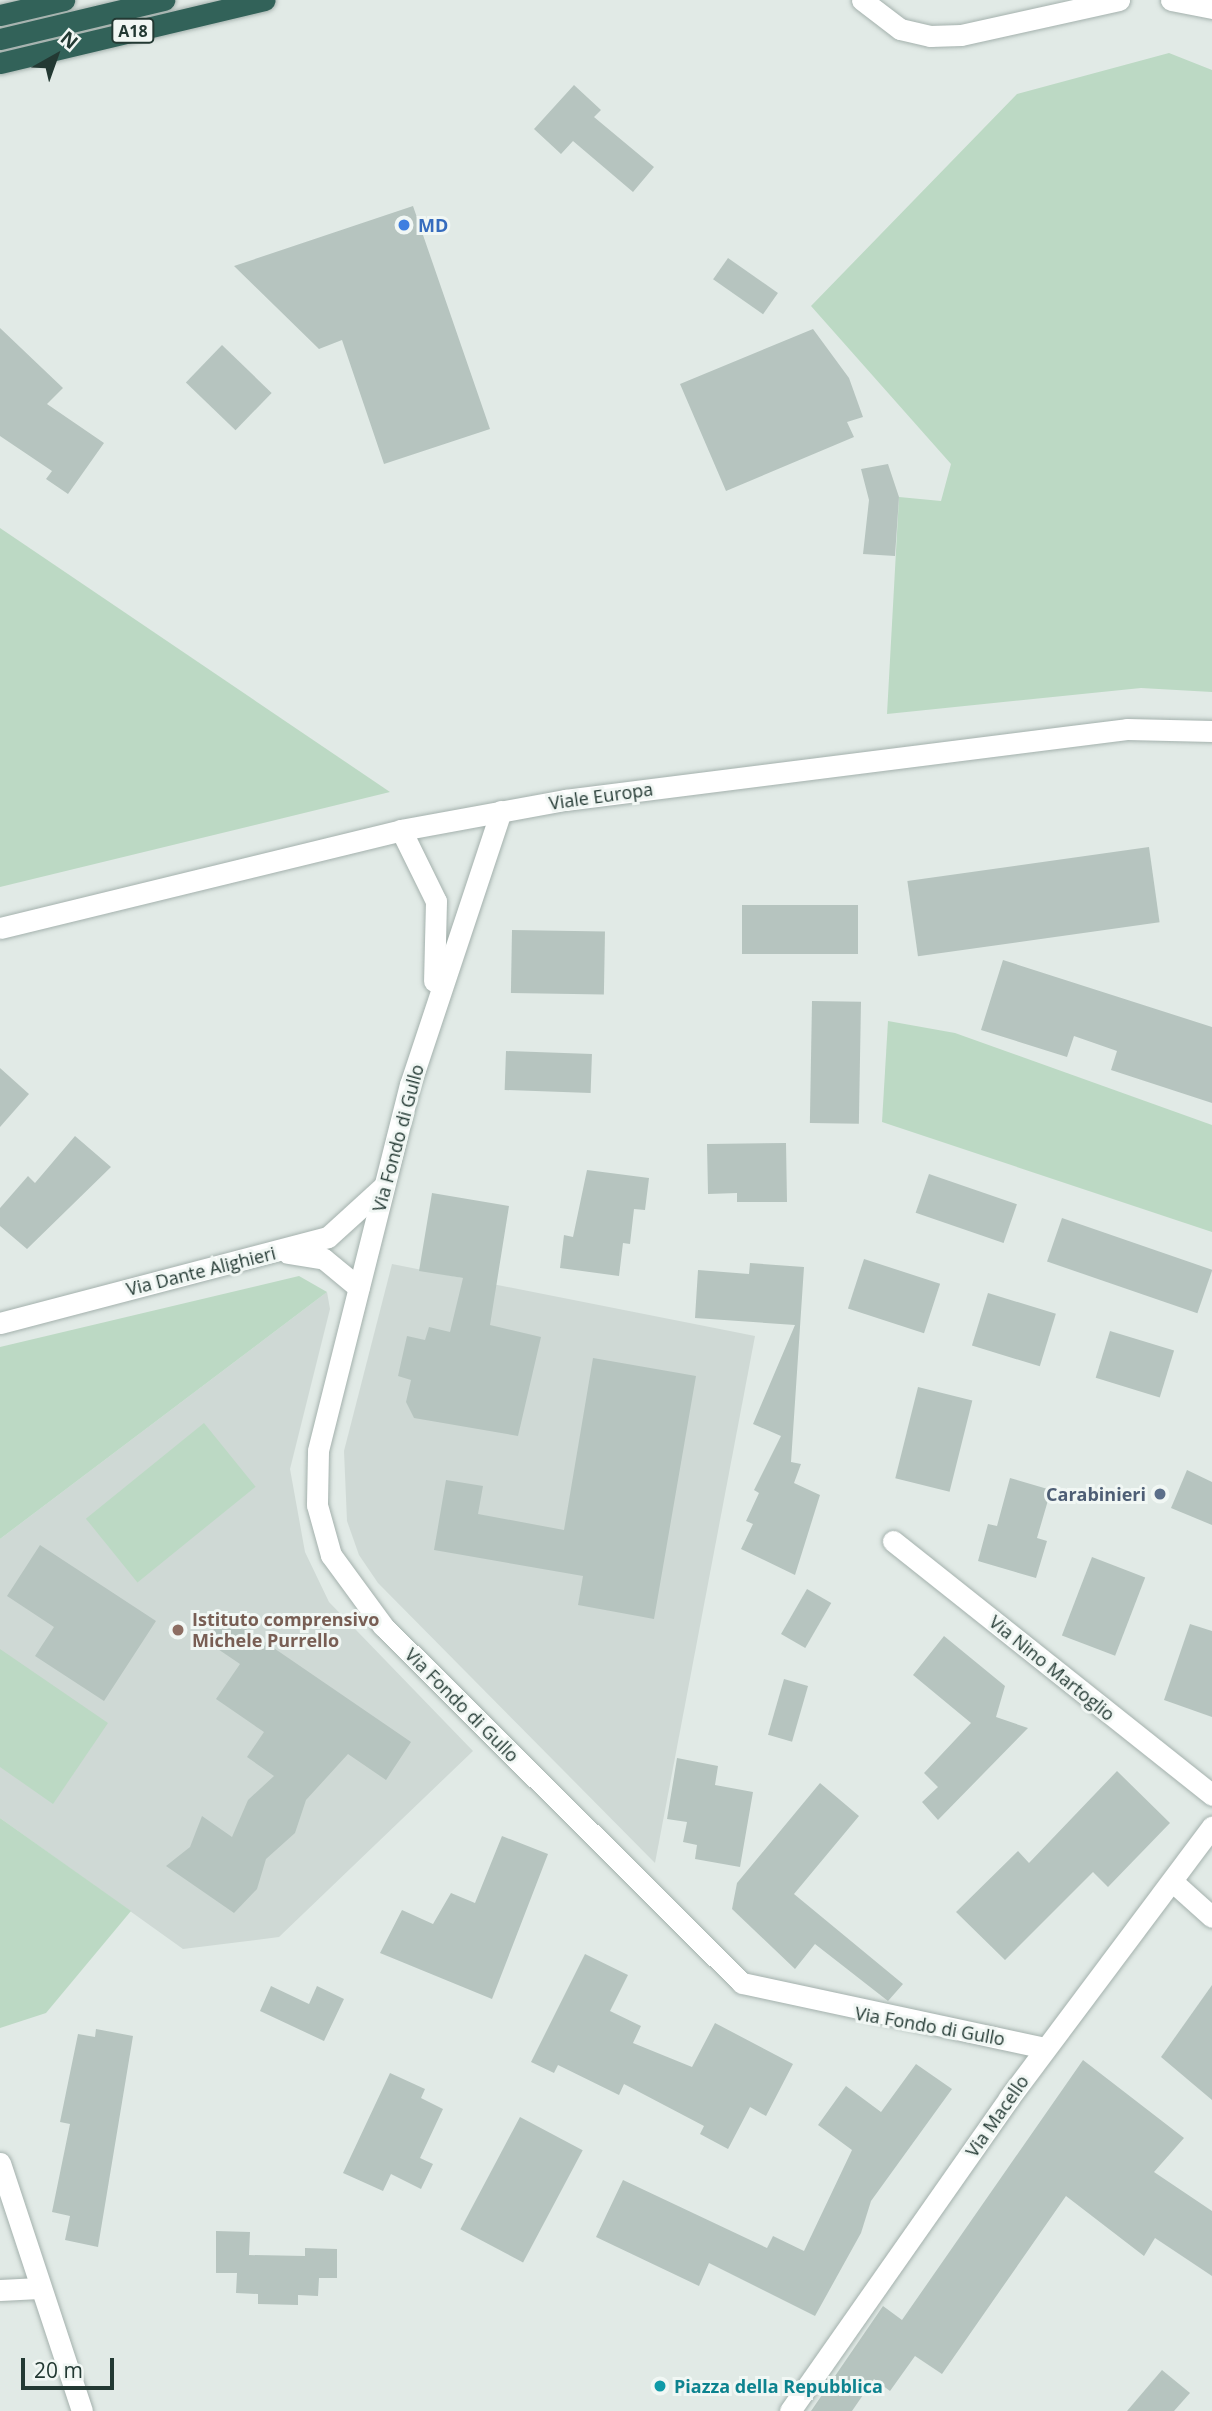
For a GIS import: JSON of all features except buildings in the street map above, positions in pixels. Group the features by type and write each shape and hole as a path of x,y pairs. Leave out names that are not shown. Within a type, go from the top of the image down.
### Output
{"highway":[{"path":"0,15 64,0"},
{"path":"0,39 164,0"},
{"name":"A18","path":"0,63 265,0"}],"street":[{"path":"862,0 900,29 930,36 961,35 1119,0"},
{"path":"1171,0 1212,8"},
{"name":"Viale Europa","path":"0,928 401,830 501,811 1127,729 1212,731"},
{"path":"430,1025 501,811"},
{"path":"401,830 436,901 430,1025"},
{"name":"Via Fondo di Gullo","path":"430,1025 384,1186 318,1451 317,1505 331,1555 383,1626 742,1983 1045,2048"},
{"name":"Via Dante Alighieri","path":"0,1323 279,1253 328,1237 384,1186"},
{"path":"279,1253 324,1259 359,1288"},
{"name":"Via Nino Martoglio","path":"893,1541 1212,1795"},
{"name":"Via Macello","path":"790,2411 1045,2048 1212,1826"},
{"path":"1172,1882 1212,1917"},
{"path":"0,2164 82,2411"},
{"path":"0,2290 39,2288"}],"shaded area":[{"path":"392,1264 755,1336 655,1863 378,1583 359,1555 347,1521 344,1451"},
{"name":"Istituto comprensivo Michele Purrello","path":"327,1292 330,1309 290,1469 305,1552 329,1602 473,1751 279,1937 183,1949 0,1818 0,1539"}],"green space":[{"path":"1169,53 1212,70 1212,692 1141,688 887,714 899,497 941,501 951,464 811,306 1017,94"},
{"path":"0,528 390,792 0,887"},
{"path":"888,1021 955,1033 1212,1125 1212,1232 882,1122"},
{"path":"299,1276 327,1292 0,1539 0,1347"},
{"path":"204,1423 256,1487 137,1582 86,1519"},
{"path":"0,1649 108,1723 53,1804 0,1767"},
{"path":"0,1818 131,1911 46,2013 0,2028"}],"place":[{"name":"MD","path":"404,225"},
{"name":"Carabinieri","path":"1160,1494"},
{"name":"Istituto comprensivo Michele Purrello","path":"178,1630"},
{"name":"Piazza della Repubblica","path":"660,2386"}]}
